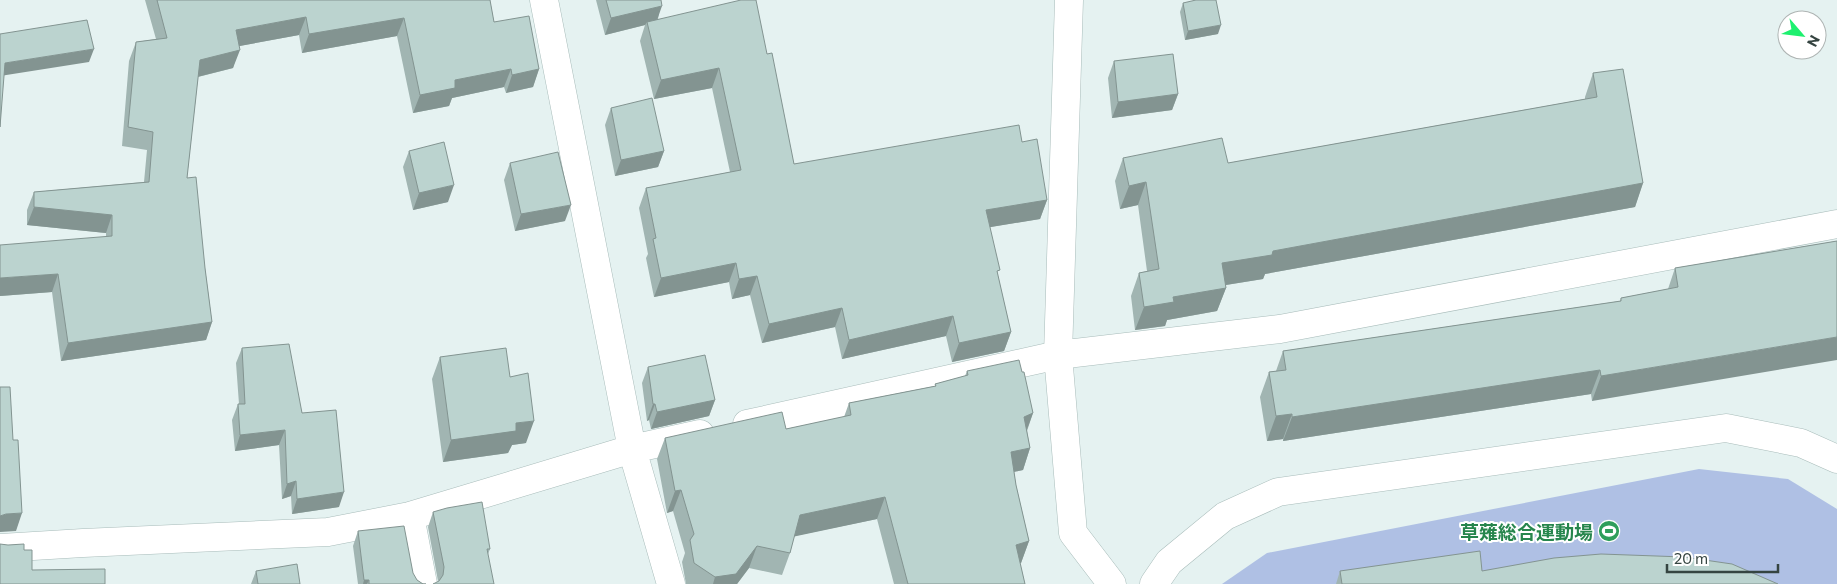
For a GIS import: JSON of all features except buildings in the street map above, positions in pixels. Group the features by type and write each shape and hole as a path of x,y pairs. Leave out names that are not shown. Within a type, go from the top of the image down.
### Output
{"street":[{"path":"544,0 632,449 671,584"},
{"path":"1069,0 1058,355 1074,533 1112,584"},
{"path":"0,548 83,542 328,532 410,516 632,449 1058,355 1280,329 1837,224"},
{"path":"1154,584 1168,562 1225,516 1278,492 1726,428 1801,443 1837,459"},
{"path":"410,516 423,584"}],"shaded area":[{"name":"草薙総合運動場","path":"1699,469 1788,479 1837,509 1837,584 1222,584 1267,553"}],"place":[{"name":"草薙総合運動場","path":"1609,531"}]}
